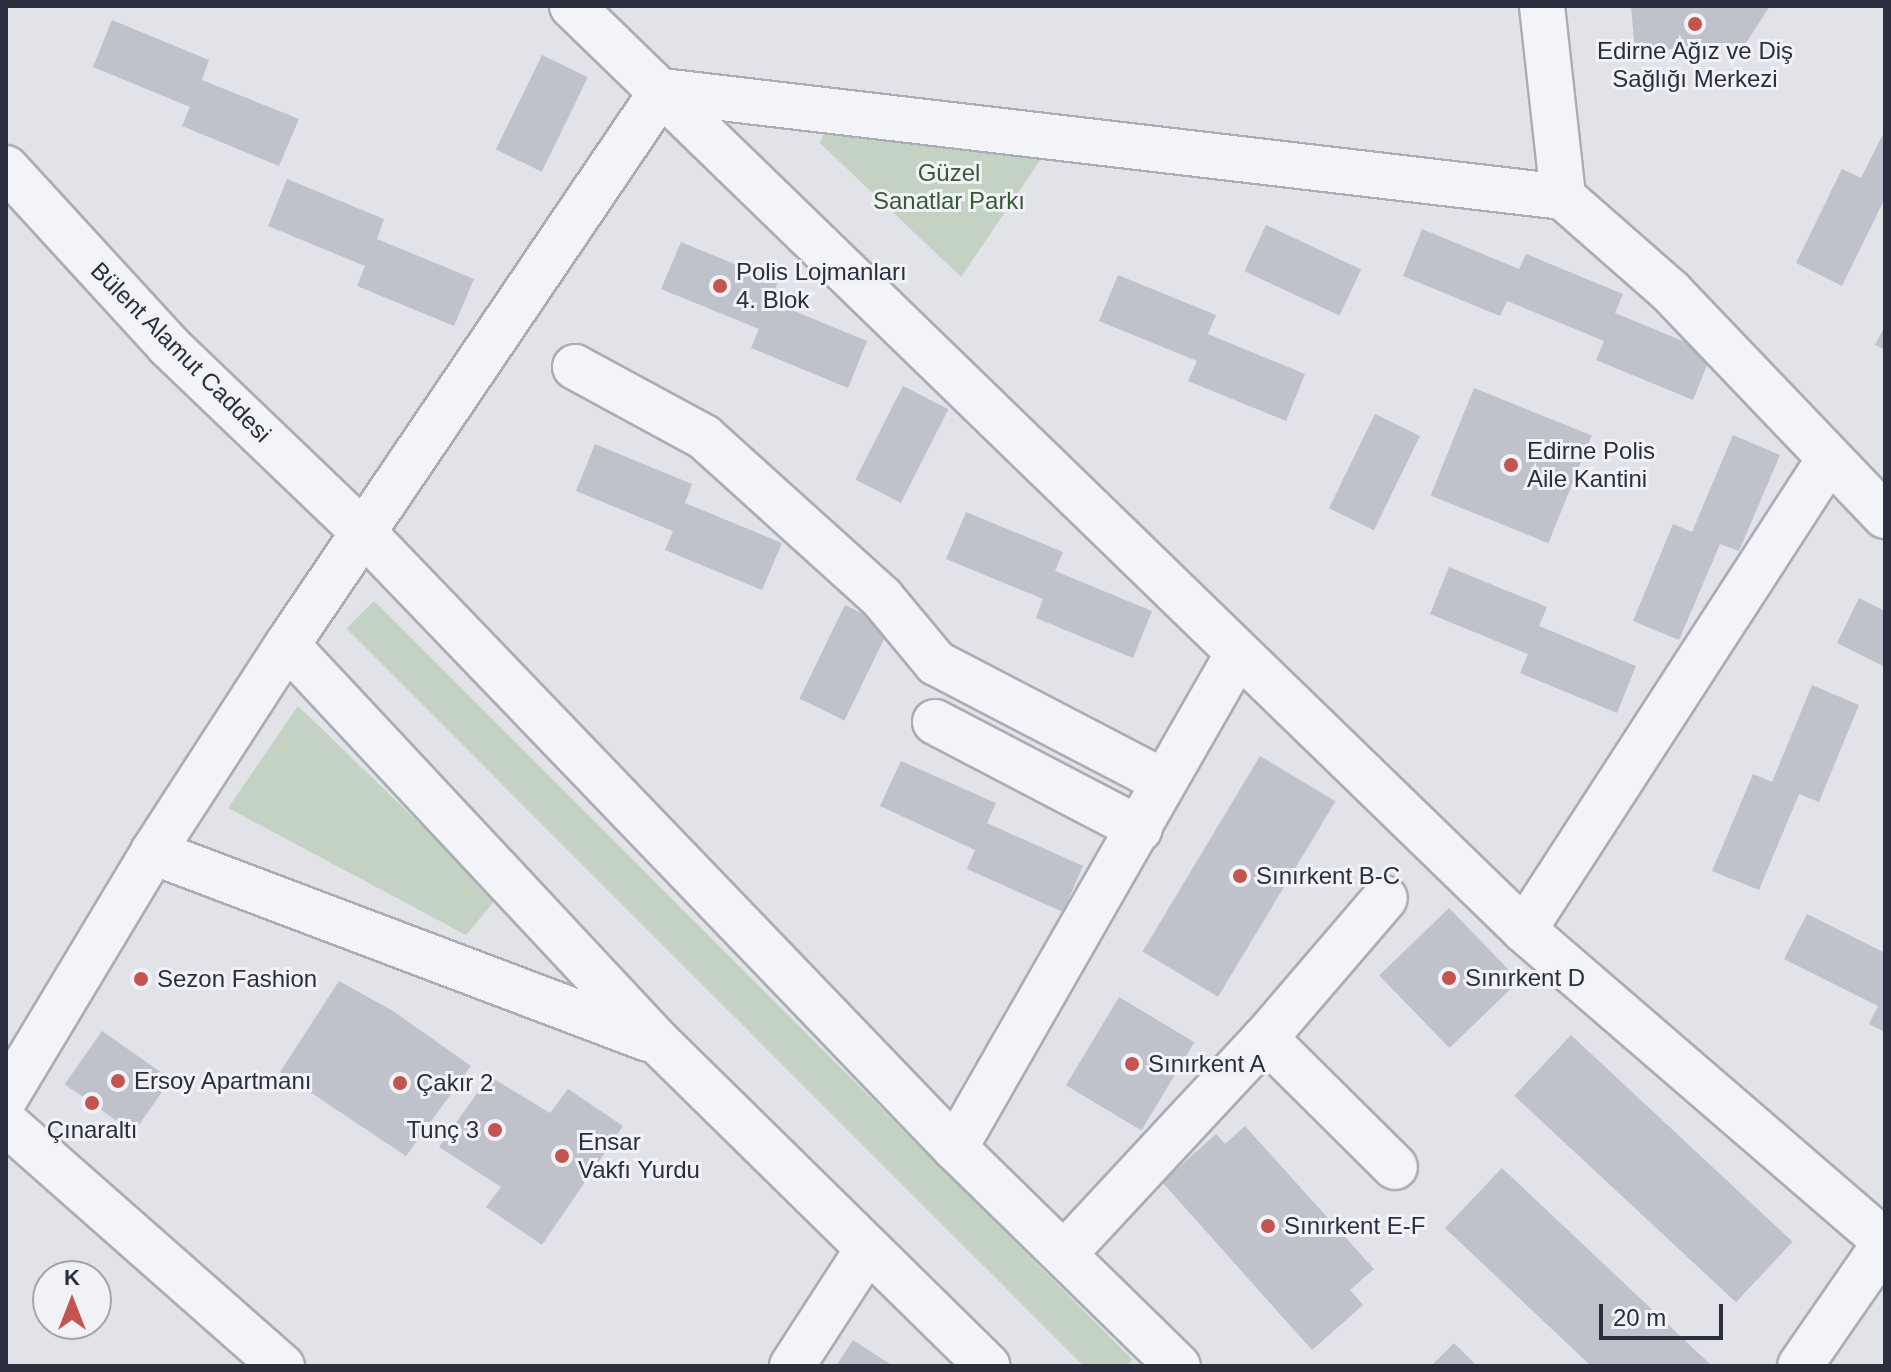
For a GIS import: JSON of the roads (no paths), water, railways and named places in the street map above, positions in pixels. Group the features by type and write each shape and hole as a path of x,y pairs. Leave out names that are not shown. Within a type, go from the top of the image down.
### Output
{"street":[{"path":"572,6 1237,655 1524,930 1885,1243 1800,1366"},
{"path":"1542,6 1563,197"},
{"path":"662,91 1563,197 1671,292 1885,516"},
{"path":"6,1097 153,852 287,645 662,91"},
{"name":"Bülent Alamut Caddesi","path":"6,168 168,345 362,531 955,1148 1178,1366"},
{"path":"575,367 704,437 882,598 936,663 1163,781"},
{"path":"1524,930 1829,459"},
{"path":"287,645 658,1042 988,1366"},
{"path":"955,1148 1237,655"},
{"path":"935,722 1140,829"},
{"path":"153,852 658,1042"},
{"path":"1064,1254 1265,1038 1385,898"},
{"path":"1265,1038 1395,1167"},
{"path":"6,1123 282,1366"},
{"path":"792,1366 867,1250"}],"place":[{"name":"Edirne Ağız ve Diş Sağlığı Merkezi","path":"1695,24"},
{"name":"Polis Lojmanları 4. Blok","path":"720,286"},
{"name":"Edirne Polis Aile Kantini","path":"1511,465"},
{"name":"Sınırkent B-C","path":"1240,876"},
{"name":"Sınırkent D","path":"1449,978"},
{"name":"Sezon Fashion","path":"141,979"},
{"name":"Sınırkent A","path":"1132,1064"},
{"name":"Ersoy Apartmanı","path":"118,1081"},
{"name":"Çakır 2","path":"400,1083"},
{"name":"Çınaraltı","path":"92,1103"},
{"name":"Tunç 3","path":"495,1130"},
{"name":"Ensar Vakfı Yurdu","path":"562,1156"},
{"name":"Sınırkent E-F","path":"1268,1226"}],"park label":[{"name":"Güzel Sanatlar Parkı","path":"949,187"}]}
